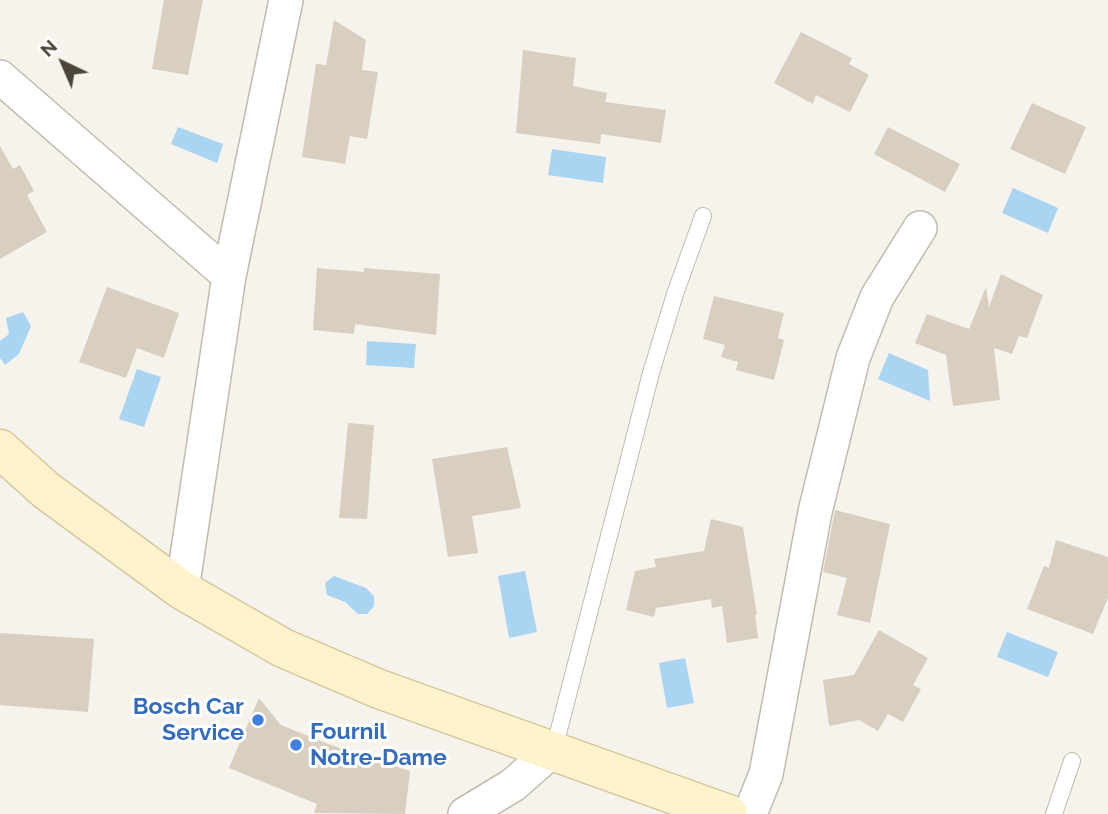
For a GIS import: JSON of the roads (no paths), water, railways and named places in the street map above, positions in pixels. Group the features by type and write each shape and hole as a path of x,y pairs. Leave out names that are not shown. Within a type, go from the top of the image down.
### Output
{"main road":[{"path":"0,449 47,491 182,590 283,648 379,689 554,749 728,814"}],"street":[{"path":"182,590 229,276 286,0"},
{"path":"0,77 229,276"},
{"path":"750,814 766,774 816,512 853,358 877,297 920,228"},
{"path":"465,814 513,785 554,749"}],"lane":[{"path":"554,749 651,373 703,216"},
{"path":"1054,814 1073,761"}],"water":[{"path":"178,127 223,144 217,163 171,144"},
{"path":"552,149 606,157 603,183 548,175"},
{"path":"1013,188 1058,208 1048,233 1002,213"},
{"path":"23,312 31,326 19,354 5,365 0,358 0,341 9,334 6,318"},
{"path":"367,341 416,344 414,368 366,365"},
{"path":"889,353 928,370 930,401 878,379"},
{"path":"137,369 161,377 144,427 119,419"},
{"path":"525,571 537,632 509,638 498,576"},
{"path":"334,576 366,588 374,596 374,606 367,614 358,614 345,602 327,595 325,583"},
{"path":"1007,632 1058,652 1048,677 997,657"},
{"path":"685,658 694,703 667,708 659,663"}],"place":[{"name":"Bosch Car Service","path":"258,720"},
{"name":"Fournil Notre-Dame","path":"296,745"}]}
